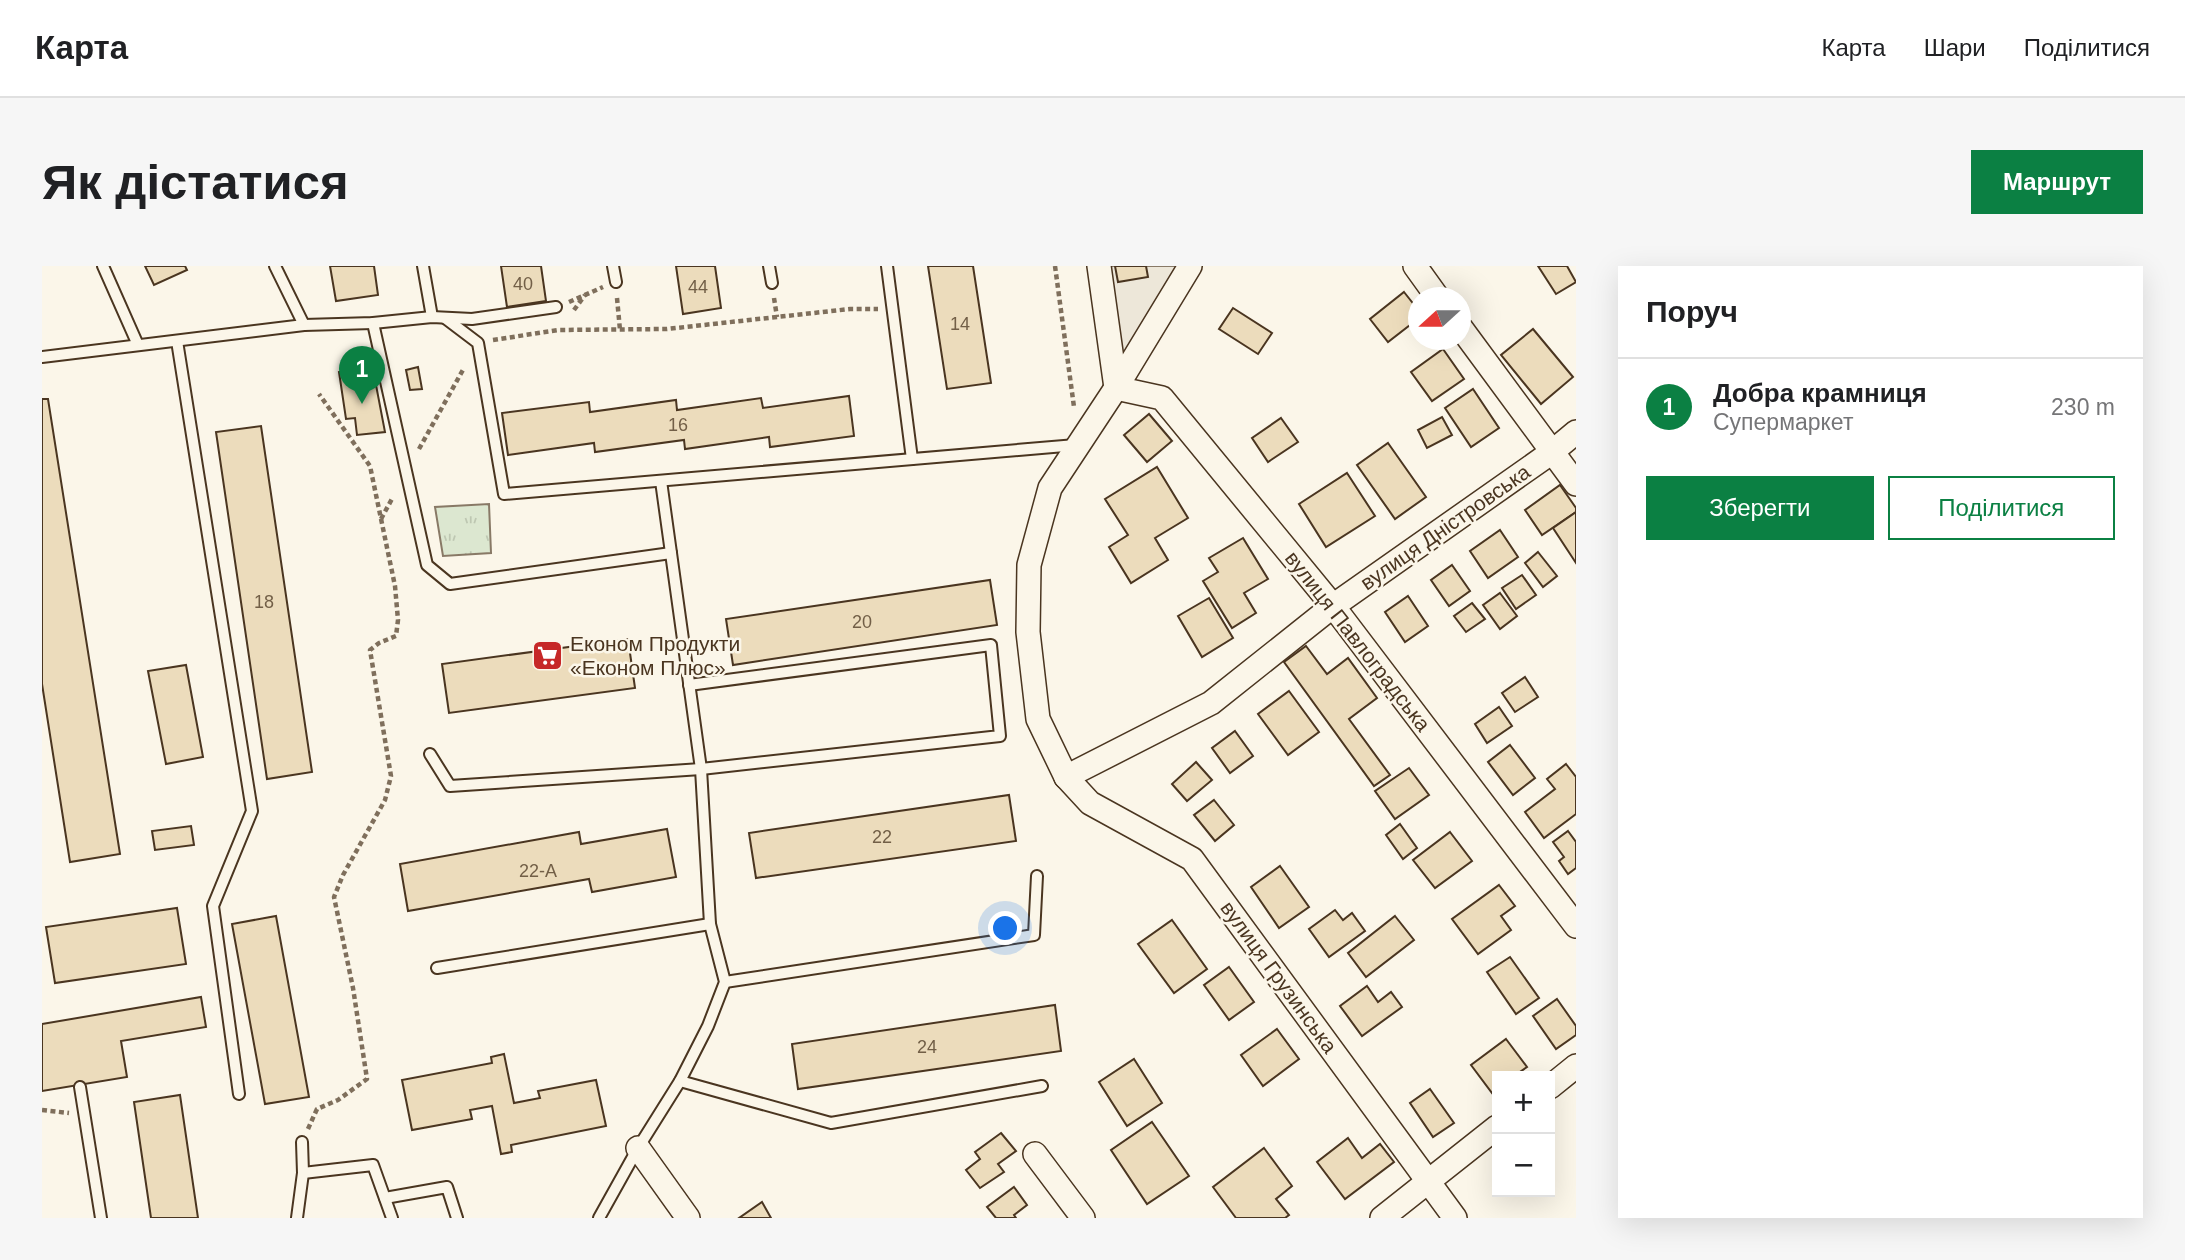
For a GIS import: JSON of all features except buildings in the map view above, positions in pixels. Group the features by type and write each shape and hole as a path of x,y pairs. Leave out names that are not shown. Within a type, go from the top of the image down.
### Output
{"street":[{"path":"1099,266 1116,388"},
{"name":"вулиця Грузинська","path":"1190,266 1116,388 1050,488 1029,565 1028,632 1038,719 1066,777 1090,803 1192,859 1455,1218"},
{"path":"1415,266 1430,287"},
{"path":"1471,342 1576,484"},
{"name":"вулиця Павлоградська","path":"1116,388 1162,398 1334,606 1576,926"},
{"name":"вулиця Дністровська","path":"1066,777 1211,702 1334,606 1552,452 1576,432"},
{"path":"1555,1083 1576,1066"},
{"path":"1382,1218 1492,1132"},
{"path":"638,1148 688,1218"},
{"path":"1035,1154 1083,1218"}],"lane":[{"path":"103,266 138,345"},
{"path":"275,266 304,325"},
{"path":"423,266 432,317"},
{"path":"613,266 616,282"},
{"path":"769,266 772,283"},
{"path":"887,266 912,459"},
{"path":"42,357 304,325 373,323 432,317 472,319 555,307"},
{"path":"445,318 478,343 504,494 1079,445"},
{"path":"373,323 427,565 450,584 671,554"},
{"path":"177,341 252,811 214,906 239,1094"},
{"path":"599,1218 680,1081 709,1026 726,982 710,924 701,769 661,481"},
{"path":"430,754 450,786 701,769 1000,736 991,645 689,685"},
{"path":"726,982 1034,935 1037,876"},
{"path":"437,968 710,924"},
{"path":"680,1081 831,1123 1042,1086"},
{"path":"80,1087 101,1218"},
{"path":"297,1218 303,1173 302,1142"},
{"path":"303,1173 373,1165 392,1218"},
{"path":"385,1198 447,1187 457,1218"}],"path":[{"path":"1055,266 1079,445"},
{"path":"555,307 616,282 620,330"},
{"path":"381,519 478,343 558,330 667,329 850,309 893,308"},
{"path":"302,1142 317,1109 338,1100 367,1079 353,988 334,897 385,800 391,776 370,650 396,636 398,620 395,586 370,466 319,394"},
{"path":"42,1110 85,1114"}],"green space":[{"path":"489,504 491,553 443,556 435,507"}],"shaded area":[{"path":"1099,266 1190,266 1116,388"}],"place":[{"name":"Добра крамниця","path":"362,404"},
{"name":"Економ Продукти «Економ Плюс»","path":"547,655"}]}
